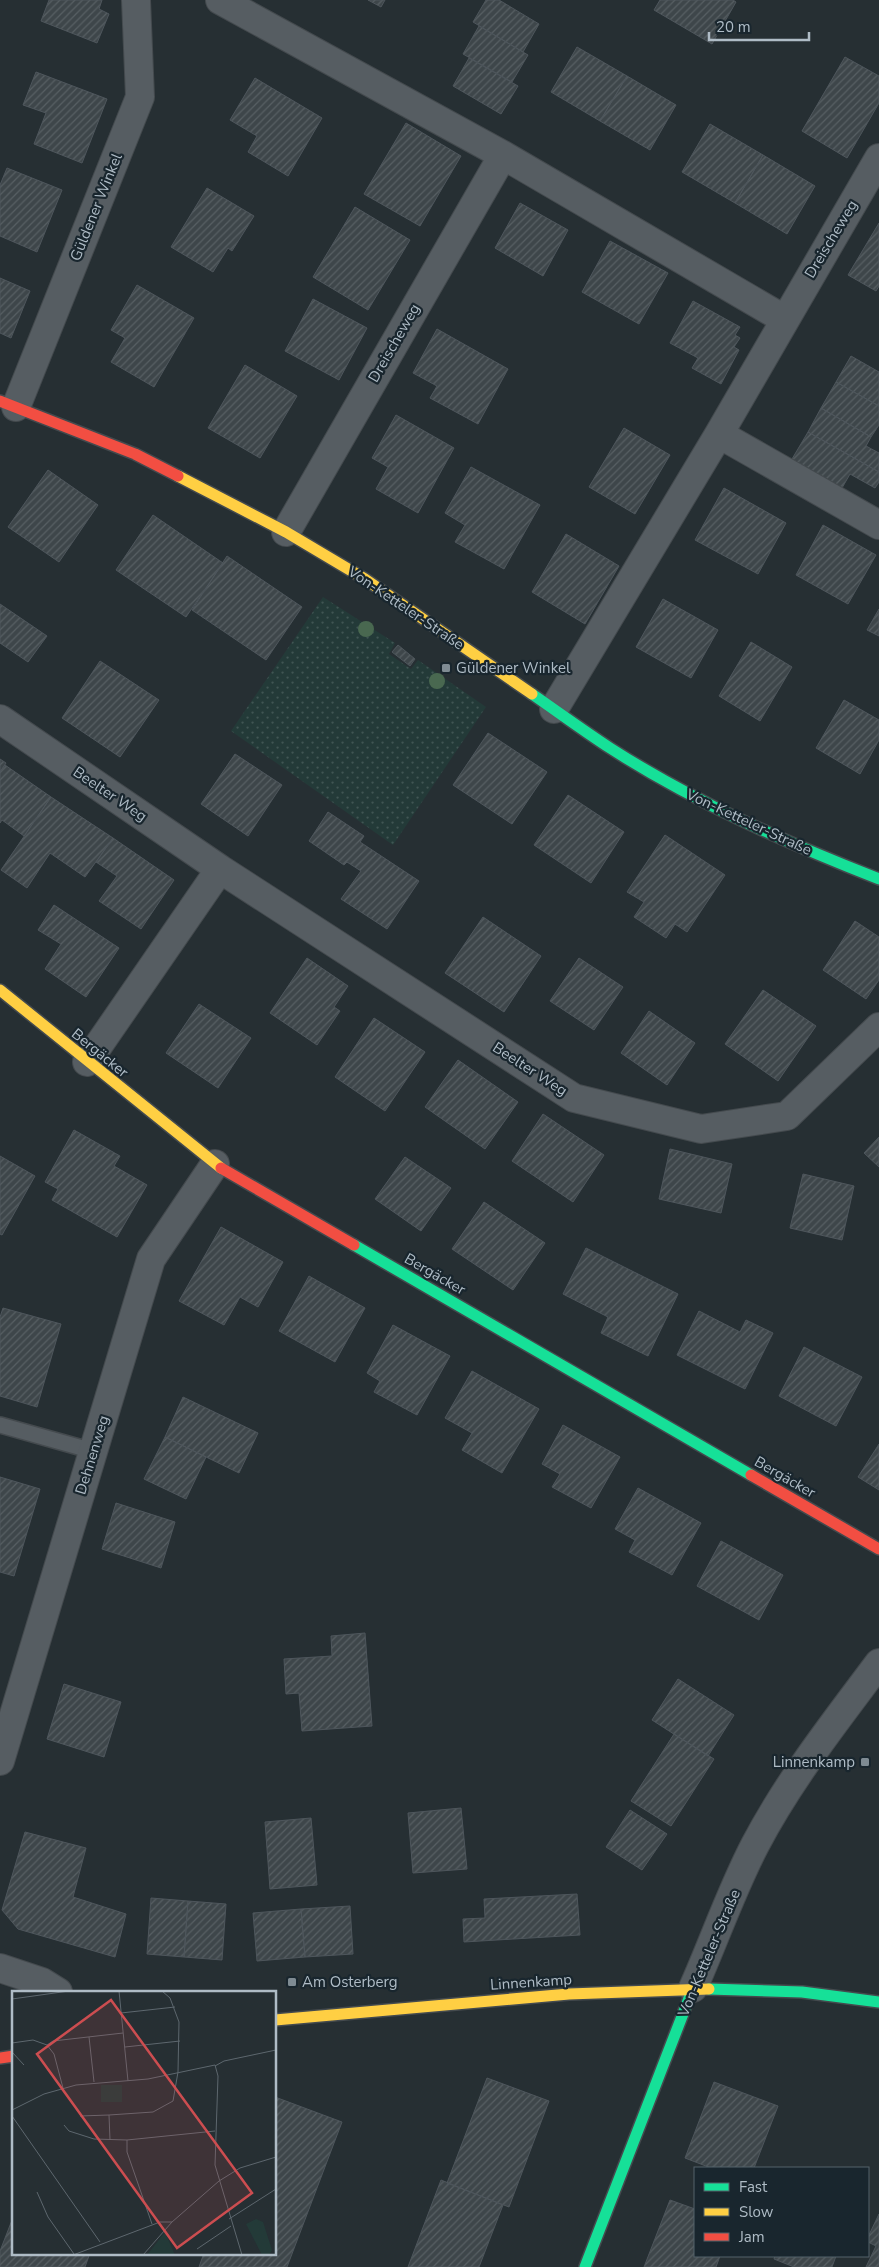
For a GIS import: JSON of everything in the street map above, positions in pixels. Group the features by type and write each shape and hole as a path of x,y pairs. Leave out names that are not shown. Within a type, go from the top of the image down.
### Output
{"street":[{"name":"Güldener Winkel","path":"8,404 140,97 136,0"},
{"path":"220,0 503,155 784,319"},
{"name":"Dreischeweg","path":"286,532 503,155"},
{"name":"Dreischeweg","path":"554,709 719,434 879,158"},
{"name":"Von-Ketteler-Straße","path":"8,404 135,454 286,532 365,579 611,748 718,810 836,863 879,878"},
{"path":"719,434 879,525"},
{"name":"Beelter Weg","path":"0,719 220,869 574,1098 701,1129 787,1116 879,1027"},
{"path":"87,1062 220,869"},
{"name":"Bergäcker","path":"0,990 215,1164 879,1549"},
{"name":"Dehnenweg","path":"0,1761 151,1259 215,1164"},
{"name":"Von-Ketteler-Straße","path":"585,2267 693,1988 754,1847 771,1816 812,1752 879,1663"},
{"path":"0,1968 42,1982 56,1991"},
{"name":"Linnenkamp","path":"276,2020 404,2006 693,1988 801,1990 879,2002"}],"lane":[{"path":"0,1425 93,1451"}],"green space":[{"path":"323,597 395,643 389,654 411,669 418,660 486,707 393,845 231,731"}],"building":[{"path":"49,0 102,0 99,9 109,14 97,43 41,21"},
{"path":"368,0 385,0 381,7"},
{"path":"486,0 499,0 539,24 523,52 473,22"},
{"path":"660,0 733,0 736,2 712,44 654,10"},
{"path":"479,26 528,55 512,82 463,54"},
{"path":"577,47 627,76 600,121 551,92"},
{"path":"845,57 879,76 879,103 847,158 802,131"},
{"path":"469,58 518,86 501,114 453,86"},
{"path":"36,72 107,99 82,163 34,144 46,113 23,105"},
{"path":"627,76 676,105 650,150 600,121"},
{"path":"255,78 322,118 288,176 248,152 257,136 230,120"},
{"path":"406,123 461,156 420,226 364,194"},
{"path":"710,124 763,155 735,203 682,172"},
{"path":"763,155 815,186 787,234 735,203"},
{"path":"7,168 62,190 37,252 0,236 0,185"},
{"path":"207,188 254,216 232,251 228,248 213,272 171,247"},
{"path":"520,203 568,230 543,276 495,248"},
{"path":"355,207 410,240 368,310 313,277"},
{"path":"879,223 879,286 876,291 848,275"},
{"path":"610,241 668,273 639,324 582,292"},
{"path":"0,278 30,291 11,338 0,333"},
{"path":"137,285 194,318 154,387 111,362 125,338 111,330"},
{"path":"313,299 367,328 339,380 285,351"},
{"path":"693,301 740,327 735,335 740,338 734,347 739,350 721,384 692,368 698,358 670,343"},
{"path":"437,329 508,369 478,424 430,398 437,386 413,373"},
{"path":"851,356 879,372 879,406 836,382"},
{"path":"245,365 297,396 260,458 208,428"},
{"path":"836,382 879,406 879,425 871,437 821,408"},
{"path":"821,408 871,437 866,446 879,453 879,472 808,432"},
{"path":"396,415 454,448 418,513 376,489 388,467 372,458"},
{"path":"624,428 670,455 635,514 589,487"},
{"path":"808,432 879,472 879,482 875,488 850,474 842,488 792,459"},
{"path":"471,467 540,505 504,569 455,542 465,525 445,513"},
{"path":"48,470 98,505 59,562 8,527"},
{"path":"724,488 786,523 758,574 695,540"},
{"path":"153,515 223,563 186,617 116,570"},
{"path":"823,525 876,555 848,604 796,575"},
{"path":"566,534 619,566 585,624 532,592"},
{"path":"227,556 302,607 266,660 192,610"},
{"path":"663,599 718,630 691,678 636,647"},
{"path":"0,604 47,636 28,662 0,643"},
{"path":"879,609 879,636 867,630"},
{"path":"751,642 792,667 760,721 719,696"},
{"path":"398,645 415,659 410,666 392,652"},
{"path":"100,661 159,700 120,757 62,718"},
{"path":"844,700 879,720 879,740 860,774 816,748"},
{"path":"488,733 547,772 512,824 453,785"},
{"path":"235,754 282,785 248,836 201,804"},
{"path":"0,759 6,763 0,772"},
{"path":"5,765 51,797 24,836 2,820 0,823 0,772"},
{"path":"568,795 624,832 591,883 534,845"},
{"path":"51,797 113,838 85,877 50,853 27,888 1,870"},
{"path":"328,812 364,836 360,842 419,881 387,929 341,899 361,871 347,862 344,865 309,841"},
{"path":"665,835 725,875 687,932 675,924 666,938 634,917 644,902 627,892"},
{"path":"113,838 174,880 141,929 99,901 117,876 96,862"},
{"path":"54,905 119,948 86,997 45,969 61,944 38,930"},
{"path":"483,917 541,956 504,1012 445,973"},
{"path":"855,921 879,937 879,980 866,999 823,970"},
{"path":"307,958 348,986 334,1007 340,1011 317,1045 270,1013"},
{"path":"579,958 623,987 594,1030 550,1001"},
{"path":"763,990 816,1026 778,1081 725,1044"},
{"path":"199,1004 251,1038 218,1088 166,1053"},
{"path":"649,1011 695,1043 667,1085 621,1053"},
{"path":"374,1018 425,1052 385,1111 335,1077"},
{"path":"458,1060 518,1102 485,1149 425,1107"},
{"path":"543,1114 604,1155 573,1202 512,1161"},
{"path":"74,1130 120,1156 114,1166 147,1185 117,1237 52,1200 58,1189 45,1182"},
{"path":"879,1137 879,1167 864,1153"},
{"path":"670,1149 732,1164 721,1213 659,1199"},
{"path":"0,1156 35,1176 2,1235 0,1234"},
{"path":"405,1157 451,1188 421,1231 375,1199"},
{"path":"803,1174 854,1186 842,1240 790,1228"},
{"path":"484,1202 545,1243 513,1290 452,1249"},
{"path":"221,1227 283,1262 258,1307 240,1297 224,1325 179,1301"},
{"path":"586,1248 678,1294 648,1356 601,1333 608,1317 563,1294"},
{"path":"309,1276 365,1308 335,1362 279,1331"},
{"path":"3,1308 61,1324 37,1407 0,1396 0,1317"},
{"path":"699,1311 740,1332 746,1320 773,1333 745,1389 677,1355"},
{"path":"393,1325 450,1356 417,1415 374,1392 380,1381 367,1373"},
{"path":"804,1347 862,1377 836,1426 779,1396"},
{"path":"472,1371 539,1409 502,1473 462,1450 472,1433 445,1418"},
{"path":"183,1397 258,1433 239,1473 165,1437"},
{"path":"563,1425 620,1457 591,1508 552,1487 560,1474 542,1464"},
{"path":"165,1437 206,1457 186,1499 144,1479"},
{"path":"879,1444 879,1490 858,1477"},
{"path":"0,1477 40,1489 14,1576 0,1572"},
{"path":"638,1488 701,1523 672,1575 629,1552 635,1540 615,1529"},
{"path":"116,1503 175,1522 161,1568 102,1549"},
{"path":"721,1541 783,1575 759,1620 697,1586"},
{"path":"365,1633 372,1726 302,1731 299,1693 286,1694 284,1659 332,1656 331,1636"},
{"path":"678,1679 734,1715 708,1756 652,1720"},
{"path":"64,1684 121,1702 104,1757 47,1739"},
{"path":"674,1734 714,1759 671,1826 631,1801"},
{"path":"461,1808 467,1869 413,1873 408,1813"},
{"path":"630,1810 667,1834 642,1870 606,1847"},
{"path":"311,1818 317,1885 270,1889 265,1822"},
{"path":"25,1832 86,1848 73,1897 126,1914 115,1957 18,1929 2,1910"},
{"path":"577,1894 580,1935 464,1942 463,1919 485,1918 484,1899"},
{"path":"151,1898 188,1901 184,1957 147,1954"},
{"path":"188,1901 226,1904 222,1960 184,1957"},
{"path":"350,1906 353,1954 305,1957 301,1909"},
{"path":"301,1909 305,1957 257,1961 253,1913"},
{"path":"487,2078 549,2101 509,2207 447,2183"},
{"path":"714,2082 778,2106 754,2167 708,2167 685,2158"},
{"path":"276,2097 342,2122 287,2267 199,2267 204,2254 276,2254"},
{"path":"441,2180 503,2205 479,2267 408,2267"},
{"path":"670,2200 694,2209 694,2257 720,2257 716,2267 644,2267"},
{"path":"879,2214 879,2267 866,2267 876,2246 869,2242 869,2235"},
{"path":"12,2220 12,2254 90,2254 85,2267 0,2267 0,2251"},
{"path":"775,2257 836,2257 832,2267 794,2267 774,2259"}],"traffic: fast":[{"path":"532,694 610,748 708,804 810,851 879,879"},
{"path":"354,1245 751,1475"},
{"path":"585,2267 693,1988"},
{"path":"709,1989 802,1992 879,2002"}],"traffic: slow":[{"path":"178,476 286,532 365,579 532,694"},
{"path":"0,990 221,1168"},
{"path":"276,2020 569,1994 709,1989"}],"traffic: jam":[{"path":"0,401 135,454 178,476"},
{"path":"221,1168 354,1245"},
{"path":"751,1475 879,1549"},
{"path":"0,2058 12,2056"}],"place":[{"name":"Güldener Winkel","path":"446,668"},
{"name":"Linnenkamp","path":"865,1762"},
{"name":"Am Osterberg","path":"292,1982"}]}
